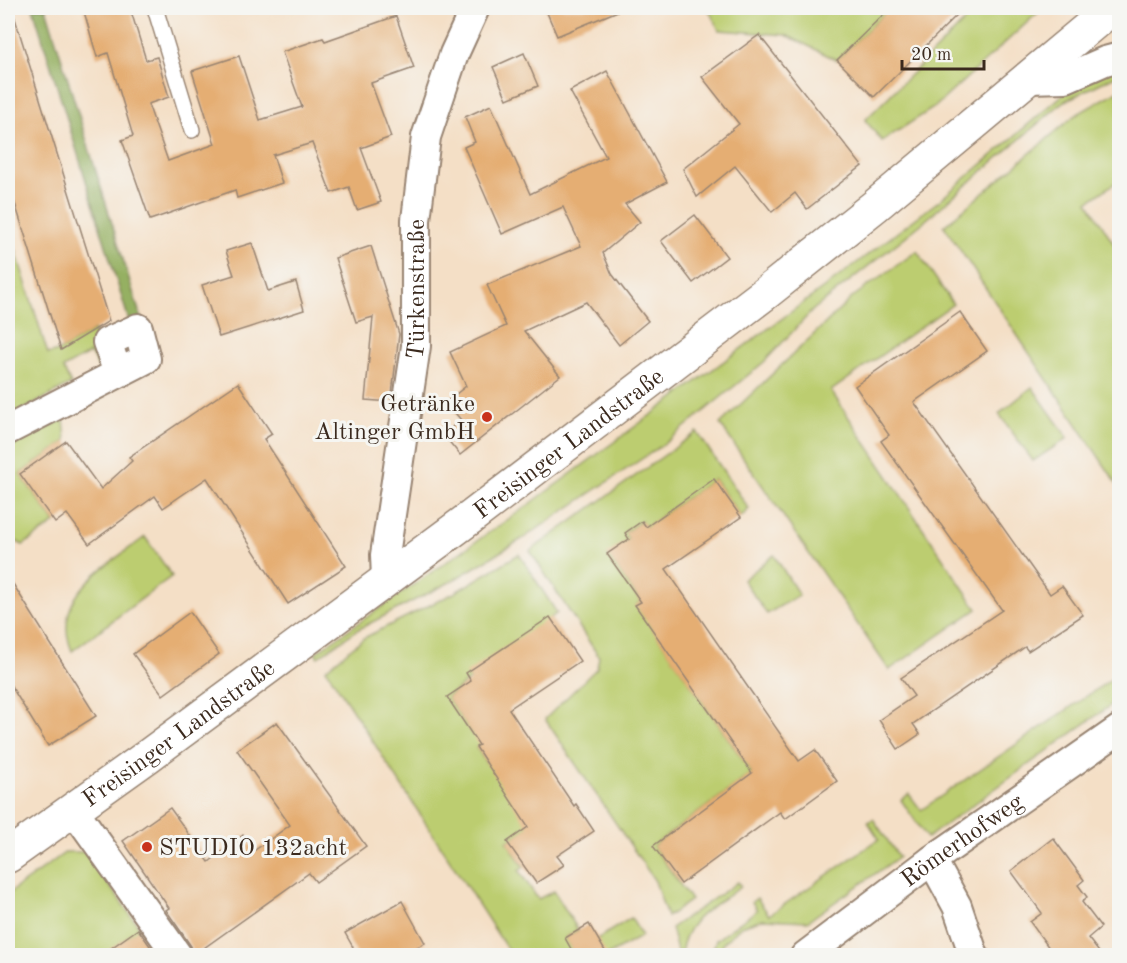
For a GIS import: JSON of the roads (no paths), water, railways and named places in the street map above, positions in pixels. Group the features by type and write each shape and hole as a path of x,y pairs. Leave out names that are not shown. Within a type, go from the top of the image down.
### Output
{"street":[{"name":"Türkenstraße","path":"387,579 385,555 416,345 416,220 426,137 454,54 474,8"},
{"name":"Freisinger Landstraße","path":"8,856 74,810 387,579 767,292 1112,8"},
{"path":"1028,79 1066,78 1119,57"},
{"path":"8,430 118,373"},
{"name":"Römerhofweg","path":"805,956 932,860 1119,729"},
{"path":"74,810 178,956"},
{"path":"932,860 957,906 974,956"}],"lane":[{"path":"155,8 192,130"}],"place":[{"name":"Getränke Altinger GmbH","path":"487,417"},
{"name":"STUDIO 132acht","path":"147,847"}]}
